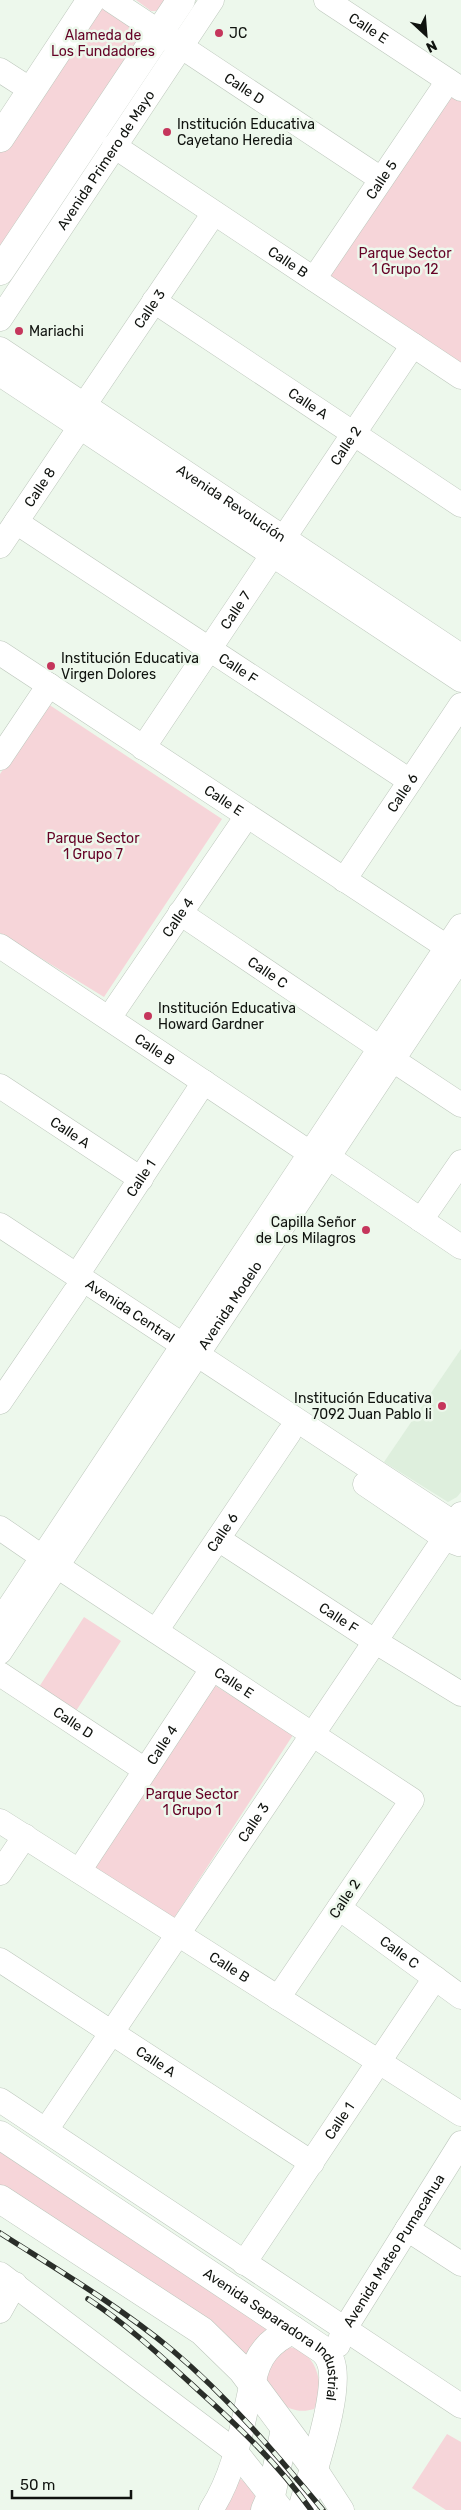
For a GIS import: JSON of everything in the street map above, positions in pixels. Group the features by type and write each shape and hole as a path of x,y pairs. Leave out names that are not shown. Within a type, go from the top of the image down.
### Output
{"main road":[{"path":"0,138 91,0"},
{"name":"Avenida Primero de Mayo","path":"0,271 170,39 181,0"},
{"name":"Avenida Separadora Industrial","path":"0,2135 324,2350 331,2360 332,2389 329,2413 314,2467"},
{"path":"0,2199 202,2331 252,2382 314,2467 302,2510"},
{"path":"252,2382 258,2360 264,2350 282,2335 293,2330"},
{"path":"269,2406 283,2415 299,2419 319,2417 329,2413"},
{"path":"273,2505 285,2429"}],"street":[{"name":"Calle D","path":"111,0 382,180"},
{"name":"Avenida Primero de Mayo","path":"0,319 114,146 170,39 212,0"},
{"name":"Calle E","path":"342,4 454,85"},
{"path":"0,70 31,90"},
{"name":"Calle 5","path":"314,279 382,180 454,85"},
{"name":"Calle B","path":"114,146 461,376"},
{"name":"Calle 3","path":"83,416 154,301 214,213"},
{"name":"Calle A","path":"154,301 461,505"},
{"name":"Calle 2","path":"278,546 352,432 413,345"},
{"name":"Avenida Revolución","path":"0,349 83,416 278,546 461,680"},
{"name":"Avenida Revolución","path":"0,374 83,416"},
{"name":"Calle 8","path":"0,546 83,416"},
{"name":"Calle F","path":"16,522 410,782"},
{"name":"Avenida Revolución","path":"278,546 461,656"},
{"name":"Calle 7","path":"143,748 278,546"},
{"name":"Calle E","path":"0,653 454,952"},
{"path":"0,758 49,685"},
{"name":"Calle 6","path":"344,880 461,705"},
{"name":"Calle 4","path":"109,1018 247,816"},
{"name":"Calle C","path":"180,913 461,1105"},
{"name":"Avenida Modelo","path":"0,1652 50,1562 185,1355 454,952 461,926"},
{"name":"Calle B","path":"3,956 109,1018 204,1082 422,1220 461,1247"},
{"name":"Calle 1","path":"76,1283 204,1082"},
{"name":"Calle A","path":"0,1086 141,1179"},
{"path":"422,1220 461,1162"},
{"name":"Avenida Central","path":"0,1225 76,1283 457,1530"},
{"name":"Avenida Central","path":"0,1244 76,1283"},
{"path":"2,1395 76,1283"},
{"name":"Avenida Central","path":"185,1355 289,1433 457,1530"},
{"name":"Calle 6","path":"156,1631 289,1433"},
{"name":"Calle E","path":"0,1528 412,1800"},
{"name":"Calle 3","path":"46,2130 376,1642 457,1530"},
{"name":"Calle F","path":"218,1539 376,1642 461,1694"},
{"name":"Avenida Modelo","path":"0,1621 50,1562"},
{"name":"Calle 4","path":"79,1871 212,1669"},
{"name":"Calle D","path":"0,1674 145,1770"},
{"name":"Calle 2","path":"278,1998 412,1800"},
{"name":"Calle B","path":"0,1821 461,2114"},
{"path":"0,1873 25,1836"},
{"name":"Calle C","path":"339,1908 461,1997"},
{"name":"Calle A","path":"0,1960 312,2163"},
{"name":"Calle 1","path":"244,2263 435,1978"},
{"name":"Avenida Separadora Industrial","path":"0,2100 461,2406"},
{"name":"Avenida Mateo Pumacahua","path":"331,2360 344,2330 461,2143"},
{"path":"407,2229 461,2264"},
{"path":"0,2311 7,2279 236,2452 273,2505"},
{"path":"210,2510 227,2479 236,2452 252,2382"},
{"path":"314,2467 342,2510"}],"shaded area":[{"name":"Institución Educativa 7092 Juan Pablo Ii","path":"461,1349 461,1492 457,1497 448,1502 384,1462"}],"green space":[{"name":"Alameda de Los Fundadores","path":"136,0 166,0 156,11 151,11"},
{"name":"Alameda de Los Fundadores","path":"101,6 139,33 140,38 0,252 0,150"},
{"name":"Parque Sector 1 Grupo 12","path":"449,94 461,102 461,364 328,276"},
{"name":"Parque Sector 1 Grupo 7","path":"48,704 222,819 104,997 0,933 0,774"},
{"path":"84,1617 121,1641 76,1711 39,1687"},
{"name":"Parque Sector 1 Grupo 1","path":"211,1683 293,1735 172,1921 91,1868"},
{"path":"0,2146 274,2328 244,2364 0,2187"},
{"path":"288,2347 298,2349 306,2354 316,2370 319,2390 318,2400 314,2409 306,2411 291,2409 279,2402 261,2386 265,2360"},
{"path":"447,2434 461,2442 461,2510 446,2510 412,2488"},
{"path":"237,2477 250,2485 257,2497 254,2510 216,2510"}],"railway":[{"path":"0,2233 110,2303 193,2368 270,2447 323,2510"},
{"path":"88,2299 145,2343 229,2419 286,2478 311,2510"}],"place":[{"name":"JC","path":"219,33"},
{"name":"Institución Educativa Cayetano Heredia","path":"167,132"},
{"name":"Mariachi","path":"19,331"},
{"name":"Institución Educativa Virgen Dolores","path":"51,666"},
{"name":"Institución Educativa Howard Gardner","path":"148,1016"},
{"name":"Capilla Señor de Los Milagros","path":"366,1230"},
{"name":"Institución Educativa 7092 Juan Pablo Ii","path":"442,1406"}]}
